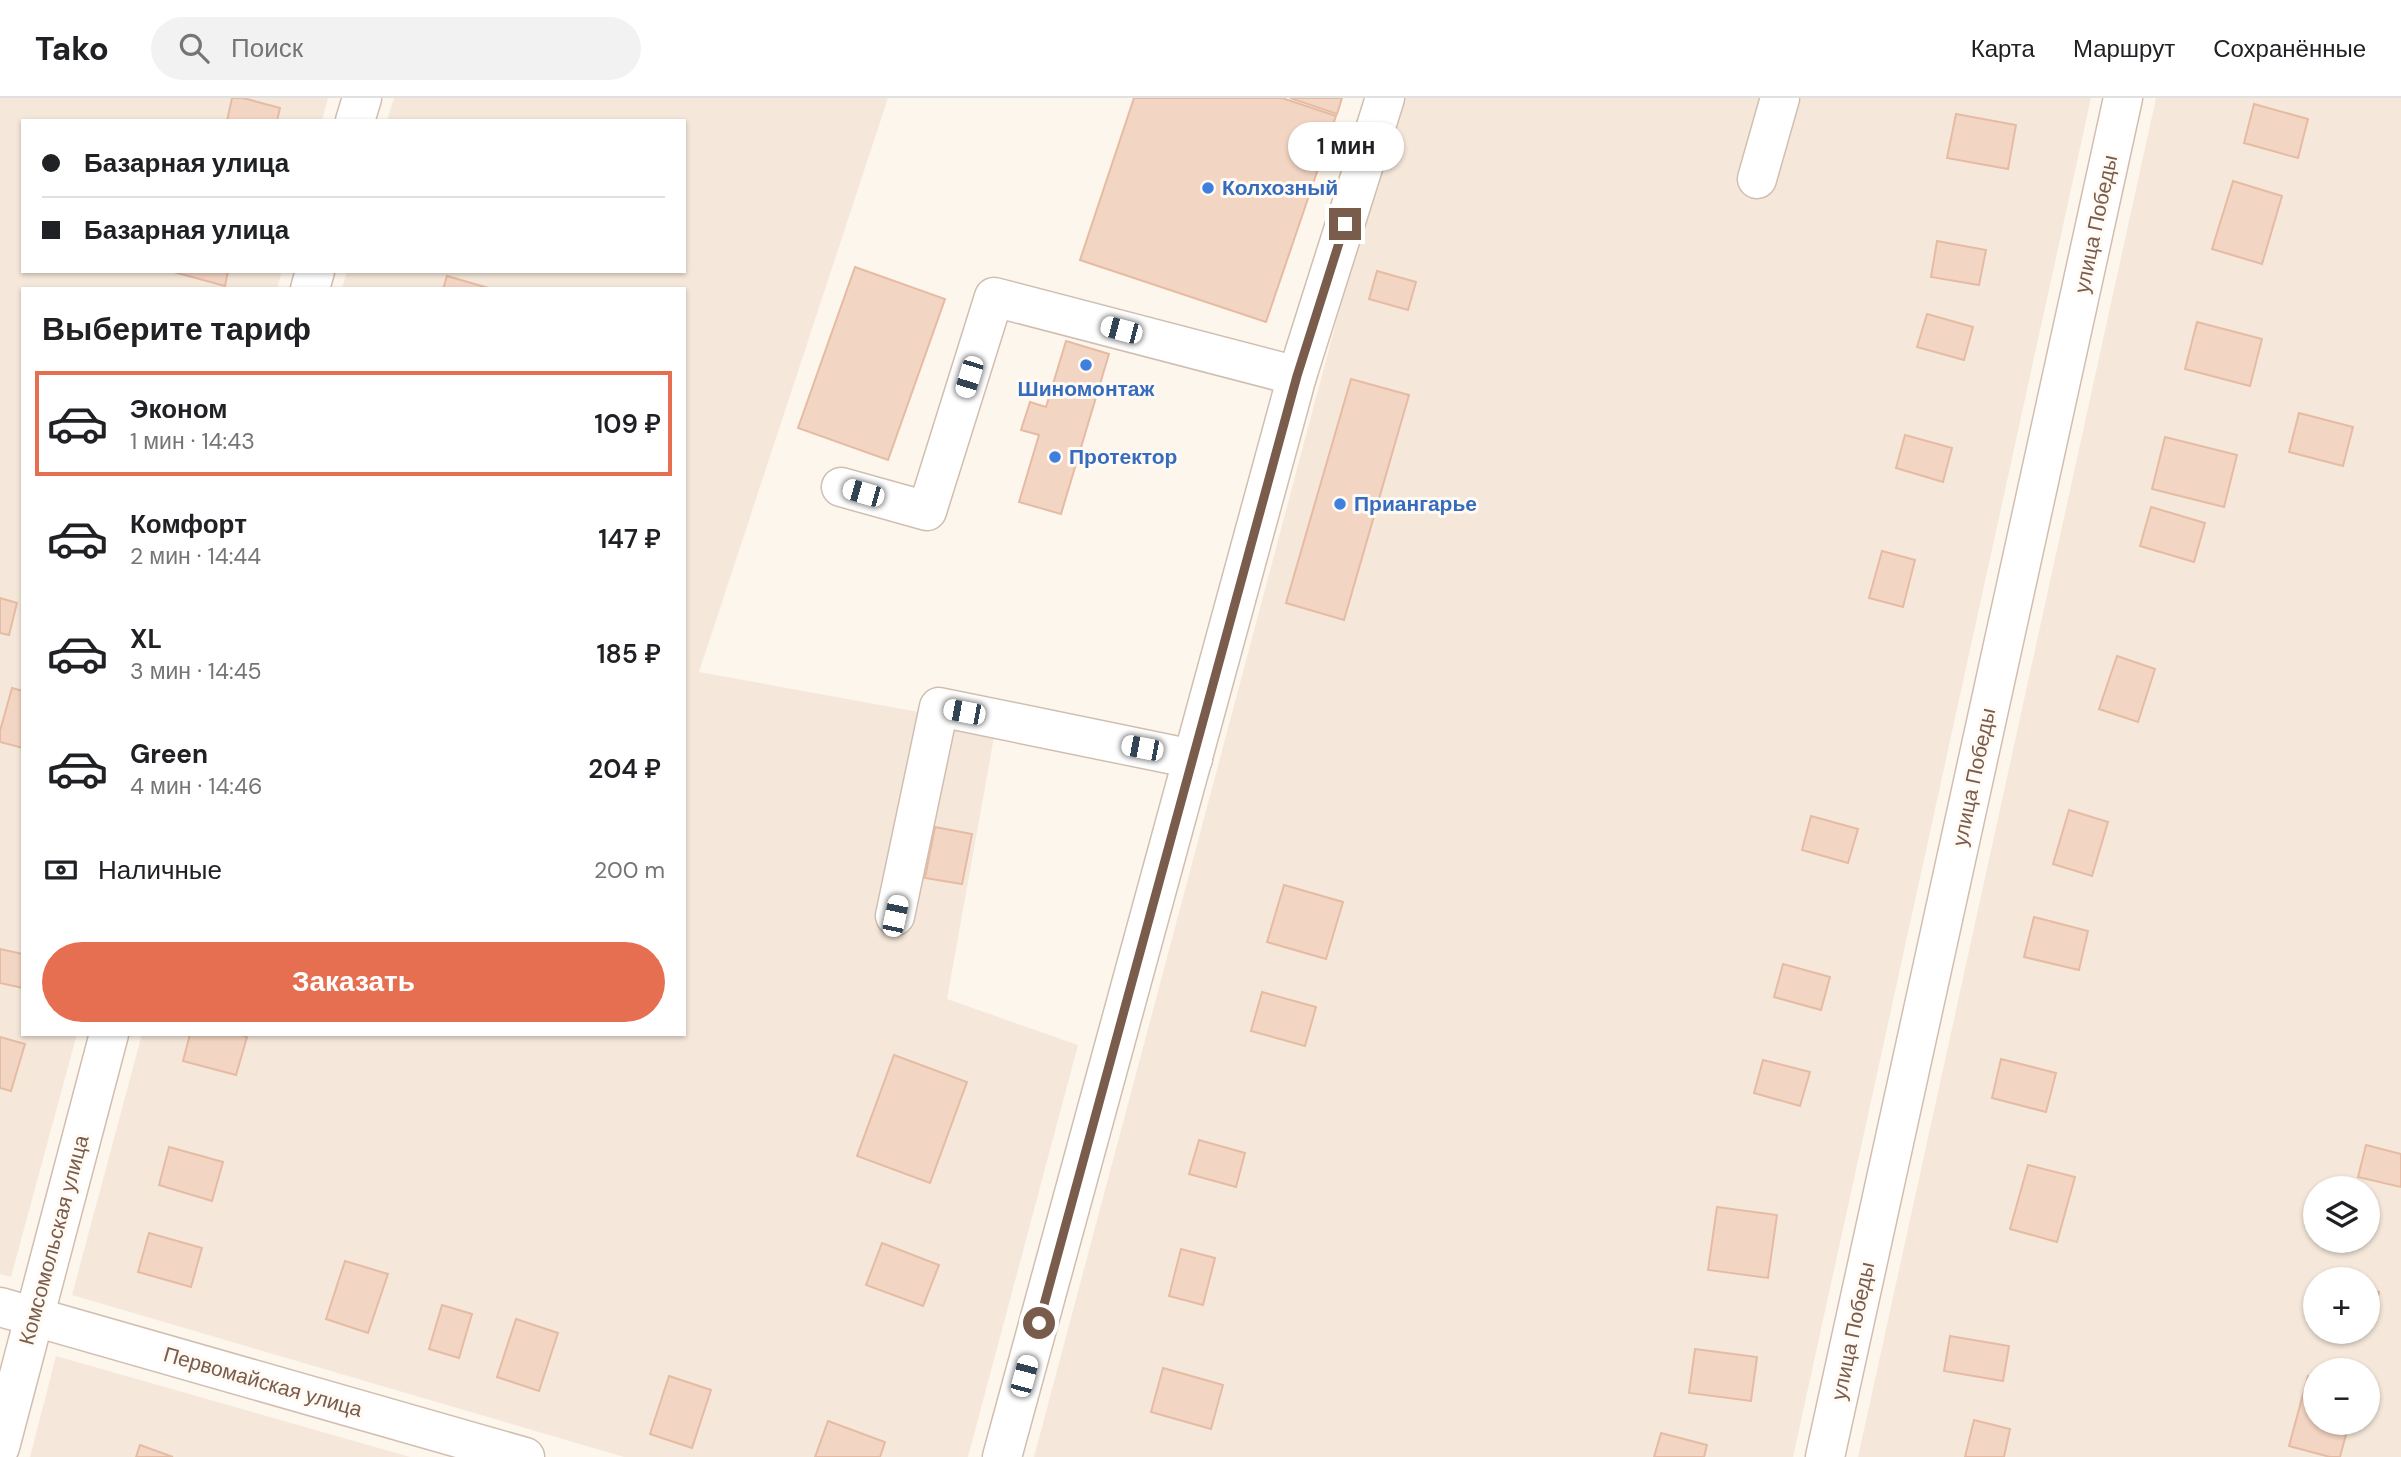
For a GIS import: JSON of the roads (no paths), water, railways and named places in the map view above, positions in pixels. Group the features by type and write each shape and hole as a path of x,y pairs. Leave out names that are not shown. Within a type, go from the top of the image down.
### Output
{"street":[{"path":"356,119 362,98"},
{"path":"1002,1457 1297,376 1385,98"},
{"path":"1757,179 1780,98"},
{"name":"улица Победы","path":"1825,1457 2123,98"},
{"path":"841,487 927,511 994,297 1297,376"},
{"path":"895,916 939,707 1193,759"},
{"name":"Комсомольская улица","path":"0,1447 16,1312 108,1036"},
{"name":"Первомайская улица","path":"16,1312 525,1457"}],"place":[{"name":"Колхозный","path":"1208,188"},
{"name":"Шиномонтаж","path":"1086,365"},
{"name":"Протектор","path":"1055,457"},
{"name":"Приангарье","path":"1340,504"}]}
